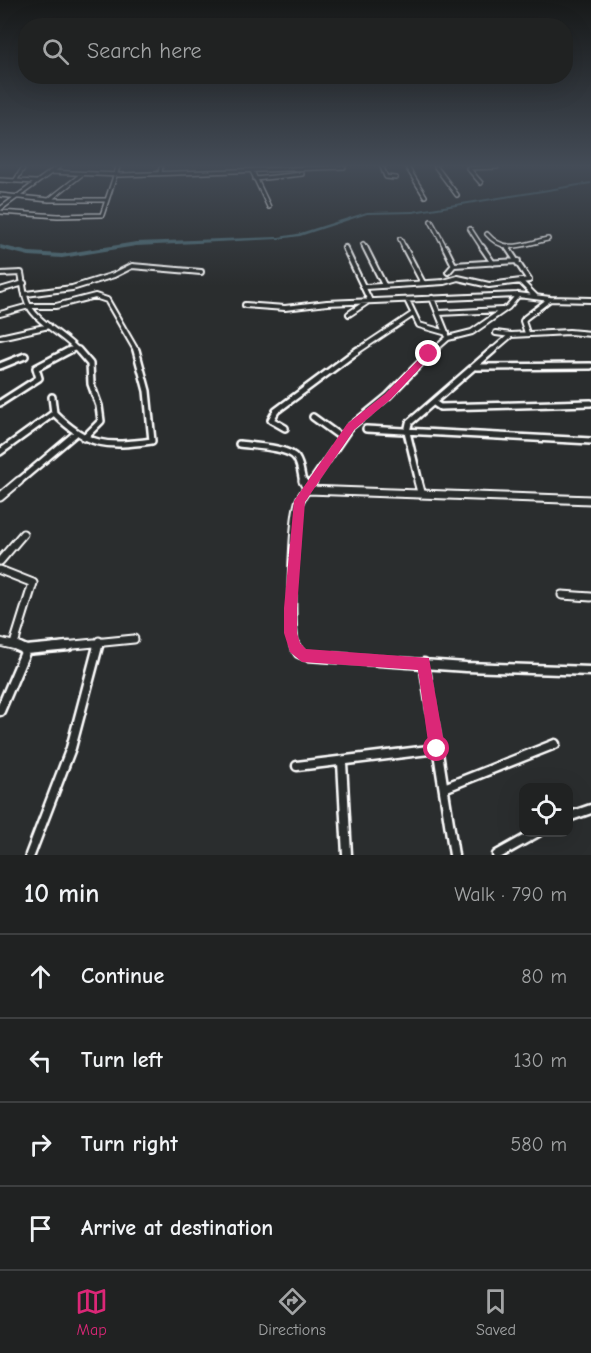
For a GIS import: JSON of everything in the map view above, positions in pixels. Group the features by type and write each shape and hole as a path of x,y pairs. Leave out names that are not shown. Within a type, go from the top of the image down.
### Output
{"street":[{"path":"0,210 58,216 100,216 105,207"},
{"path":"431,221 454,265"},
{"path":"470,230 493,264"},
{"path":"487,234 499,246 507,247 548,239"},
{"path":"400,238 423,283"},
{"path":"363,244 384,285"},
{"path":"365,286 463,278 485,285 530,279 507,247"},
{"path":"345,248 365,286 369,301"},
{"path":"448,272 454,265 518,261"},
{"path":"26,294 72,288 114,275 132,266 201,272"},
{"path":"0,274 21,273 29,306 48,326 68,339 90,364 91,384 99,406 101,421 84,438"},
{"path":"521,282 536,297"},
{"path":"0,290 24,283"},
{"path":"407,300 413,314 423,327 447,335 472,332 504,310 518,295"},
{"path":"246,305 285,308 327,303 518,295 550,299 591,300"},
{"path":"0,314 29,306 56,306 95,296 108,300 111,313 134,345 152,415 152,441 101,446 75,434 54,413 52,397"},
{"path":"432,298 447,335"},
{"path":"527,333 523,321 525,318 550,299"},
{"path":"349,314 369,301"},
{"path":"439,313 504,310"},
{"path":"285,428 271,420 276,411 380,334 413,314"},
{"path":"0,337 48,326"},
{"path":"496,333 591,334"},
{"path":"421,492 407,432 409,423 476,367 511,334"},
{"path":"447,335 388,396 350,427 299,501 290,608 291,633 297,651 307,656 466,667 591,671"},
{"path":"0,404 39,378 36,368 75,348"},
{"path":"0,366 25,356"},
{"path":"476,367 591,366"},
{"path":"434,403 440,407 591,403"},
{"path":"0,452 54,413"},
{"path":"313,417 342,438"},
{"path":"366,429 591,441"},
{"path":"0,497 75,434"},
{"path":"239,444 268,448 293,455 297,459 302,483 308,490 421,492 591,500"},
{"path":"0,561 23,534"},
{"path":"0,570 33,583 14,644"},
{"path":"562,595 591,597"},
{"path":"0,642 14,644 26,650 50,650 99,641 134,639"},
{"path":"30,855 71,748 99,641"},
{"path":"0,711 26,650"},
{"path":"424,663 454,855"},
{"path":"444,788 555,744"},
{"path":"297,766 437,749"},
{"path":"342,762 347,855"},
{"path":"573,815 591,809"},
{"path":"497,855 529,837"}],"waterway":[{"path":"0,247 29,254 62,256 136,244 279,238 298,235 367,213 413,212 444,207"}],"route":[{"path":"429,354 388,396 350,427 299,501 290,608 292,641 302,656 424,663 437,749"}]}
